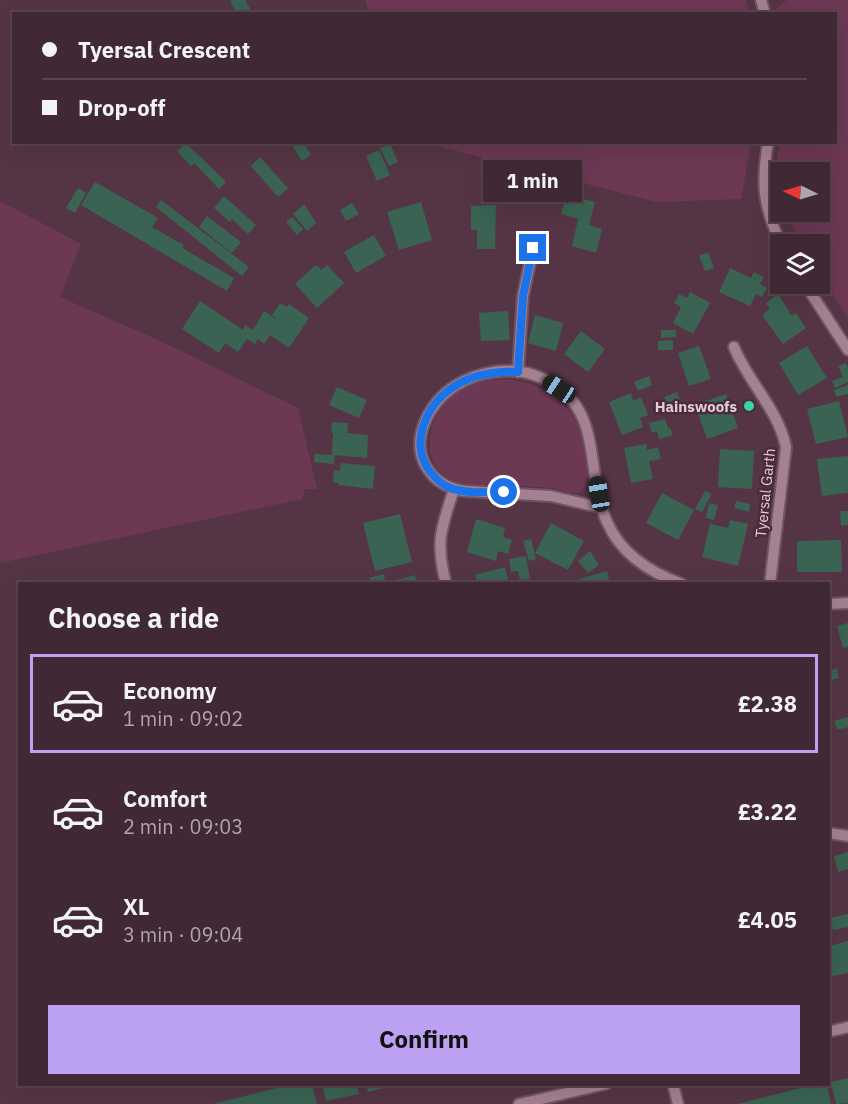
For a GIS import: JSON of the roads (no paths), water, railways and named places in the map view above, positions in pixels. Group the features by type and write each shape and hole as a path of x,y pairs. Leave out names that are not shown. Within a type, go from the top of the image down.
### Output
{"street":[{"path":"768,144 763,173 764,191 776,234"},
{"path":"518,372 523,296 533,248"},
{"path":"812,294 848,350"},
{"name":"Tyersal Garth","path":"734,346 744,368 777,419 786,447 770,582"},
{"path":"602,508 551,496 454,489 434,477 422,457 421,434 425,420 442,396 453,386 491,373 518,372 532,375 559,389 579,412 591,440 602,508 610,530 633,557 668,581"},
{"path":"446,582 439,551 440,539 454,489"},
{"path":"830,604 848,603"},
{"path":"830,833 848,836"},
{"path":"830,1032 848,1027"},
{"path":"519,1104 597,1086"},
{"path":"674,1086 678,1104"}],"place":[{"name":"Hainswoofs","path":"749,406"}]}
